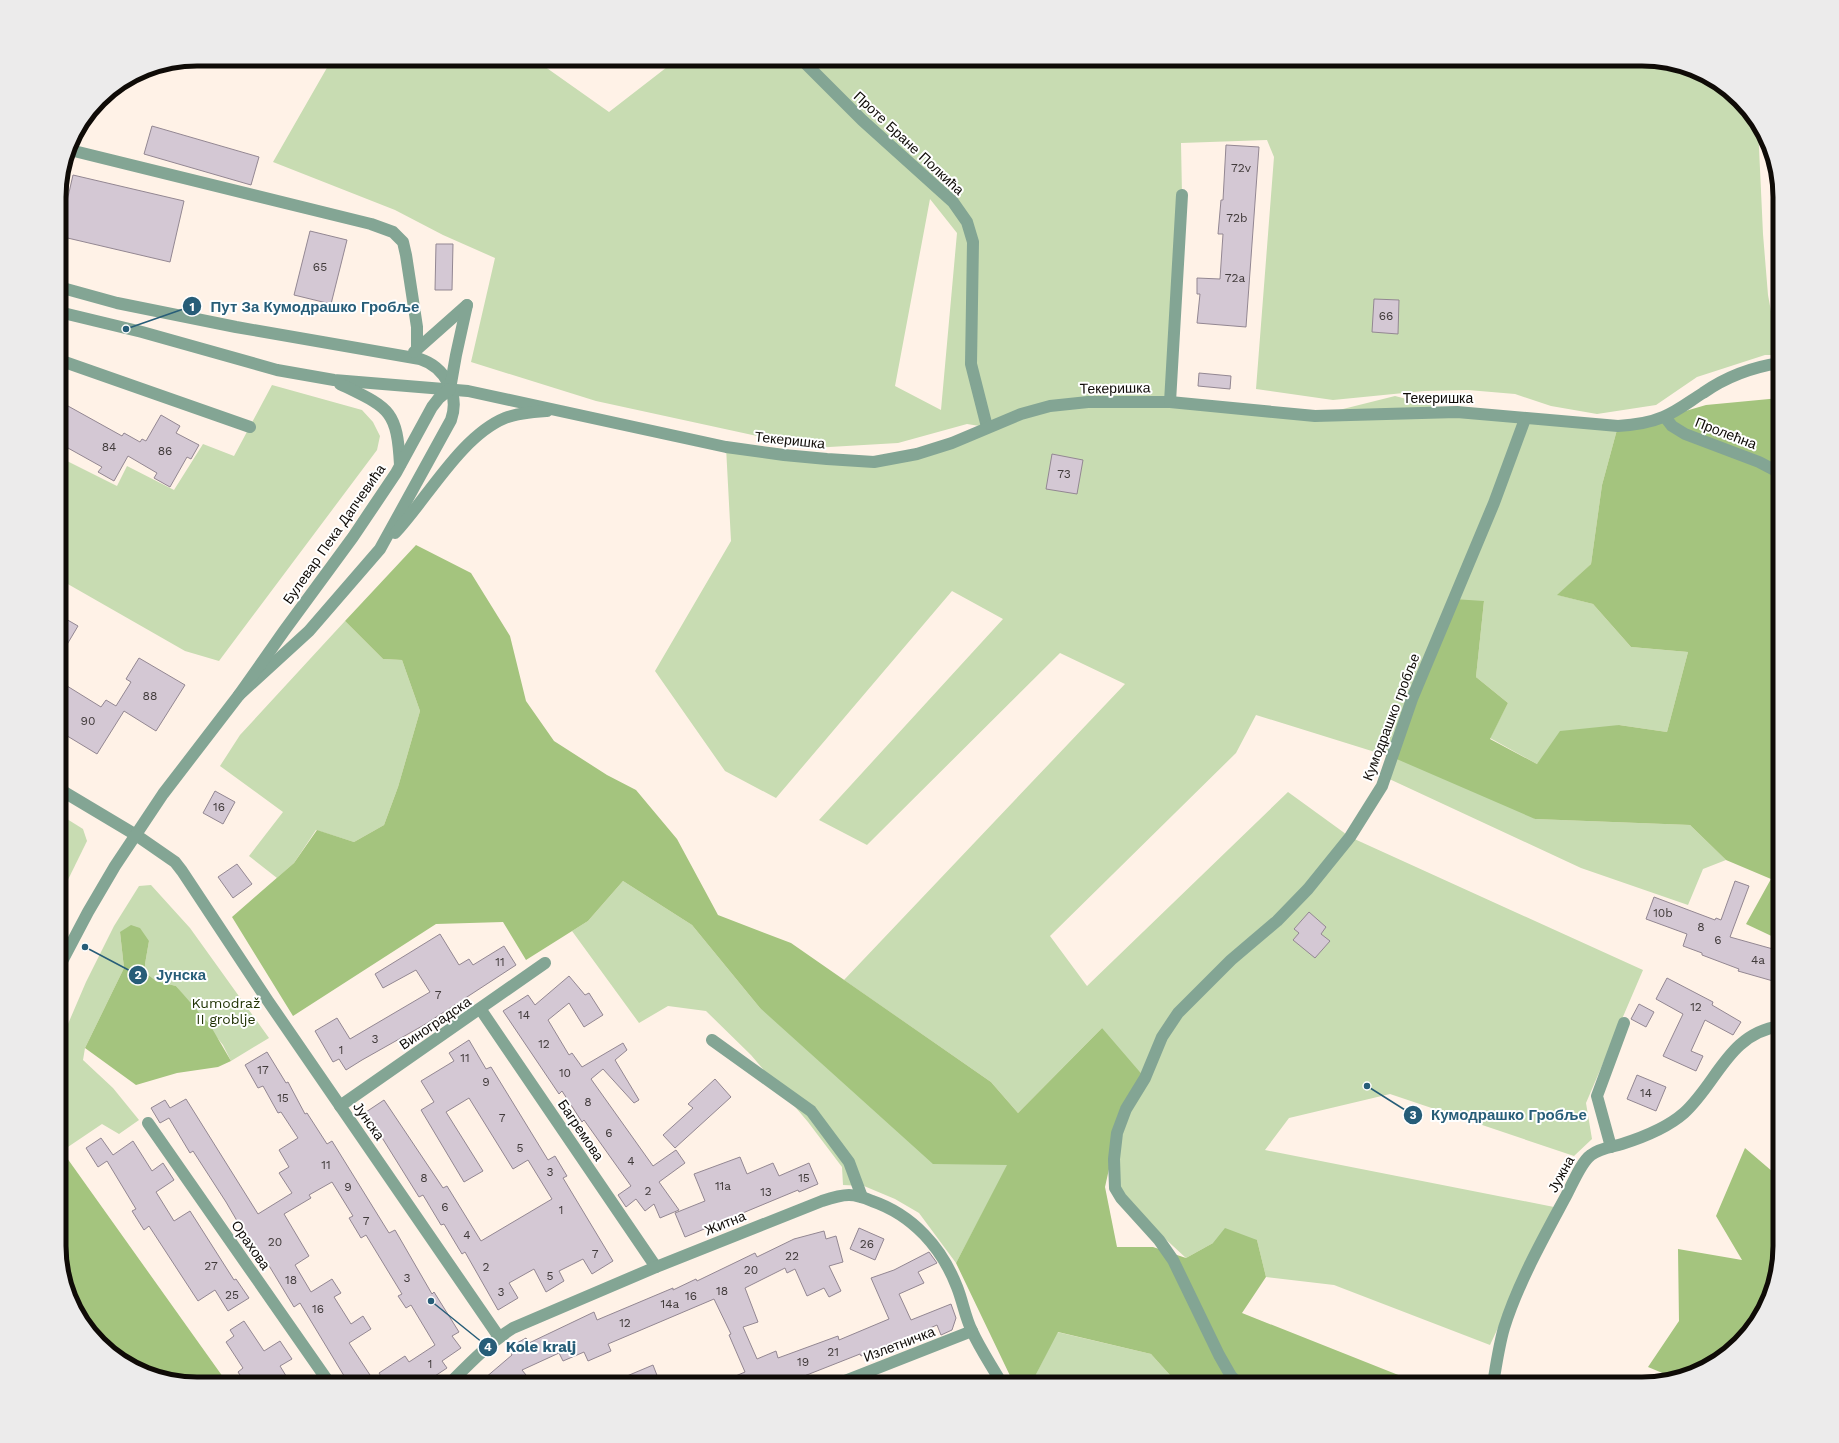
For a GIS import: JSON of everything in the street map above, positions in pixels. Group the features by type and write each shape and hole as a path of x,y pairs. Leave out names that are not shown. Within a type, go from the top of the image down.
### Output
{"street":[{"name":"Проте Бране Полкића","path":"808,66 851,109 953,202 967,222 973,242 974,262 970,346 971,364 987,428"},
{"path":"74,151 371,224 393,232 403,242 406,255 417,327 413,353"},
{"path":"1170,402 1182,195"},
{"name":"Булевар Пека Дапчевића","path":"66,289 117,304 236,327 413,353 420,359 432,364 441,372 450,389 454,404 451,420 380,549 309,631 239,695"},
{"path":"66,314 142,332 277,370 334,380 405,387 450,389 467,305 413,353"},
{"path":"66,362 250,427"},
{"name":"Текеришка","path":"450,389 493,395 726,447 784,456 874,462 917,454 952,443 1021,414 1050,406 1088,402 1170,402 1315,416 1456,412 1496,414 1525,419 1618,426 1645,423 1665,416 1721,382 1752,369 1773,364"},
{"path":"334,380 367,397 387,411 393,419 396,428 400,465"},
{"name":"Булевар Пека Дапчевића","path":"66,954 88,912 163,794 239,695 353,537 400,465 432,407 439,398 450,389"},
{"path":"380,549 401,526 458,455 491,425 505,418 524,413 560,410"},
{"name":"Пролећна","path":"1665,416 1672,426 1685,434 1759,462 1773,469"},
{"name":"Кумодрашко гробље","path":"1232,1377 1219,1355 1173,1260 1159,1240 1121,1198 1115,1188 1114,1159 1117,1133 1126,1108 1145,1078 1162,1037 1178,1013 1231,960 1277,921 1308,889 1350,837 1382,786 1412,698 1494,503 1525,419"},
{"path":"66,793 136,835"},
{"name":"Јунска","path":"136,835 175,862 182,870 268,1001 499,1337"},
{"name":"Виноградска","path":"340,1106 481,1010 545,964"},
{"name":"Багремова","path":"481,1010 656,1268"},
{"path":"1610,1147 1597,1096 1624,1023"},
{"name":"Јужна","path":"1494,1377 1504,1328 1539,1248 1588,1158 1597,1151 1652,1133 1672,1122 1685,1112 1733,1050 1745,1040 1760,1032 1773,1028"},
{"path":"712,1040 811,1111 849,1162 862,1197"},
{"name":"Орахова","path":"148,1123 325,1377"},
{"name":"Житна","path":"456,1377 499,1337 513,1328 822,1201 841,1195 851,1194 895,1211 912,1222 926,1236 941,1256 958,1288 972,1331 998,1377"},
{"name":"Излетничка","path":"855,1377 972,1331"}],"green space":[{"path":"328,66 544,66 609,112 668,66 1642,66 1659,67 1684,73 1700,80 1722,93 1740,111 1751,124 1759,138 1763,234 1768,295 1773,322 1773,355 1765,355 1697,377 1656,405 1597,414 1551,406 1515,394 1468,390 1424,391 1333,400 1256,389 1274,157 1267,140 1181,143 1182,195 1170,402 1315,416 1395,396 1457,412 1618,426 1602,485 1591,564 1558,595 1593,604 1631,647 1688,652 1667,732 1619,725 1537,764 1490,738 1508,703 1476,677 1484,601 1412,699 1535,819 1690,825 1726,860 1703,869 1688,905 1581,868 1385,777 1391,757 1256,715 1236,753 1050,936 1087,986 1288,792 1350,837 1643,970 1586,1103 1592,1139 1574,1156 1390,1094 1289,1118 1265,1150 1554,1207 1490,1345 1334,1285 1266,1277 1257,1240 1213,1243 1186,1258 1121,1198 1102,1028 1018,1113 991,1082 844,980 1125,684 1060,653 867,845 819,820 1003,619 952,591 776,798 725,771 655,671 731,541 726,447 874,462 986,427 967,424 898,443 812,448 596,401 471,362 495,258 443,235 395,210 273,162","holes":["930,199 957,233 941,410 895,386"]},
{"path":"272,385 362,410 373,422 380,436 377,450 219,661 185,651 66,583 66,460 117,486 127,466 174,490 203,444 234,456"},
{"path":"1773,399 1773,937 1746,924 1771,879 1726,860 1690,825 1535,819 1392,757 1453,599 1484,601 1476,677 1508,703 1490,739 1537,764 1560,731 1619,725 1667,732 1688,652 1631,647 1593,604 1557,595 1591,564 1602,485 1618,426 1665,417 1706,405"},
{"path":"416,545 471,573 510,636 526,701 554,741 607,775 636,790 677,839 718,915 791,943 991,1082 1018,1113 1102,1028 1145,1078 1117,1133 1105,1187 1117,1247 1153,1247 1186,1258 1213,1243 1225,1228 1257,1240 1266,1277 1242,1313 1403,1377 1172,1377 1151,1354 1058,1332 1035,1377 1011,1377 956,1263 1007,1165 933,1164 760,1008 692,925 623,881 588,921 526,960 503,922 436,924 293,1016 232,917 294,863 317,830 354,842 384,825 398,787 420,711 402,660 383,659 345,621"},
{"path":"345,621 383,659 402,660 420,711 398,787 384,825 354,842 316,830 294,863 277,878 249,856 283,812 220,766 240,735"},
{"path":"66,818 83,829 87,841 66,884"},
{"path":"623,881 692,925 760,1008 1008,1165 956,1263 919,1213 895,1199 864,1186 843,1185 842,1167 808,1122 751,1055 706,1011 668,1006 639,1023 572,931 588,921"},
{"name":"Kumodraž II groblje","path":"151,885 190,928 269,1038 231,1061 223,1045 176,986 156,981 146,973 145,964 149,941 120,932 124,968 85,1048 83,1060 113,1088 139,1120 119,1134 102,1124 66,1148 66,1029 86,982 114,926 139,886"},
{"path":"131,925 140,928 149,941 145,964 146,973 156,981 176,986 210,1025 231,1061 218,1067 177,1073 136,1085 85,1048 124,968 120,932"},
{"path":"1745,1148 1773,1172 1772,1263 1766,1288 1746,1326 1728,1344 1715,1355 1692,1367 1666,1375 1648,1367 1679,1321 1678,1249 1742,1260 1716,1216"},
{"path":"66,1157 223,1377 180,1376 163,1373 124,1355 99,1332 88,1319 71,1282 66,1254"},
{"path":"1057,1332 1151,1354 1172,1377 1034,1377"}],"building":[{"path":"152,126 259,157 251,185 144,154"},
{"path":"1226,145 1259,147 1246,327 1197,323 1200,294 1197,294 1197,278 1220,279 1223,234 1218,234 1221,200 1223,200"},
{"path":"73,175 184,201 170,262 66,238 66,206"},
{"path":"310,231 347,240 331,304 294,295"},
{"path":"436,244 453,244 452,290 435,290"},
{"path":"1374,299 1399,300 1398,334 1372,332"},
{"path":"1199,373 1231,376 1230,389 1198,386"},
{"path":"66,405 122,436 124,433 140,442 142,439 146,441 161,415 180,426 176,433 199,445 191,459 187,457 170,487 154,478 157,473 128,456 114,481 98,472 102,467 66,447"},
{"path":"1052,454 1083,460 1077,494 1046,489"},
{"path":"66,619 78,626 66,646"},
{"path":"139,658 185,685 156,731 124,711 97,754 66,735 66,685 101,707 106,700 116,706 131,682 126,679"},
{"path":"215,791 235,802 223,824 203,813"},
{"path":"237,864 252,884 233,898 218,877"},
{"path":"1735,881 1749,886 1730,937 1773,949 1773,981 1738,971 1739,969 1683,946 1687,934 1646,919 1654,897 1715,920 1716,918 1721,920"},
{"path":"1309,912 1326,927 1321,934 1330,941 1315,958 1293,940 1299,933 1294,929"},
{"path":"440,934 459,965 469,959 473,965 504,946 516,965 424,1025 346,1070 339,1059 333,1062 315,1031 337,1018 350,1039 430,992 416,970 383,988 375,974"},
{"path":"569,976 585,995 589,993 603,1015 584,1027 569,1003 548,1020 569,1055 572,1053 582,1067 623,1043 627,1050 615,1060 639,1100 634,1103 603,1069 591,1079 653,1166 676,1150 685,1163 659,1182 679,1210 660,1218 654,1204 645,1211 636,1199 626,1207 618,1195 631,1186 584,1120 582,1122 562,1091 559,1094 503,1011 528,995 535,1005"},
{"path":"1667,978 1713,1002 1712,1005 1741,1022 1733,1035 1705,1020 1691,1051 1703,1056 1696,1071 1663,1056 1683,1014 1656,999"},
{"path":"1639,1004 1654,1012 1646,1027 1631,1019"},
{"path":"469,1040 486,1069 491,1067 548,1160 555,1156 567,1176 563,1178 613,1261 592,1274 583,1259 559,1271 564,1281 546,1292 534,1269 509,1283 518,1298 498,1310 465,1252 462,1254 444,1224 441,1225 423,1195 419,1197 366,1112 384,1100 443,1188 447,1186 481,1241 552,1199 528,1160 513,1169 469,1098 446,1112 483,1171 464,1182 421,1110 434,1102 421,1081 454,1061 449,1053"},
{"path":"267,1052 286,1083 288,1082 305,1114 307,1113 327,1144 332,1141 389,1233 395,1230 432,1294 434,1292 459,1332 452,1336 461,1348 442,1361 447,1368 434,1377 382,1377 379,1373 405,1356 409,1362 435,1345 411,1305 406,1308 398,1296 402,1294 366,1235 361,1238 349,1218 353,1216 332,1182 309,1195 311,1198 284,1214 309,1256 295,1265 311,1292 332,1279 341,1293 334,1297 351,1324 363,1316 371,1329 349,1343 370,1375 367,1377 345,1377 300,1303 294,1307 268,1264 264,1267 226,1202 193,1151 190,1153 169,1118 160,1123 151,1108 165,1100 170,1108 186,1099 258,1214 292,1193 279,1173 289,1167 279,1150 298,1138 281,1112 278,1113 263,1086 258,1088 245,1065"},
{"path":"1637,1075 1666,1087 1656,1111 1627,1099"},
{"path":"715,1079 731,1097 675,1148 663,1135 693,1108 688,1104"},
{"path":"101,1138 113,1155 133,1141 152,1171 163,1163 174,1180 156,1192 174,1221 190,1211 234,1280 236,1279 249,1298 228,1311 215,1290 198,1301 149,1226 144,1230 132,1211 136,1209 107,1161 98,1167 86,1148"},
{"path":"740,1157 747,1174 773,1163 779,1176 809,1163 818,1184 799,1192 798,1190 685,1237 675,1213 705,1201 694,1174"},
{"path":"859,1228 884,1239 875,1260 850,1249"},
{"path":"824,1231 826,1239 836,1236 843,1262 829,1266 841,1291 829,1297 824,1288 807,1296 795,1269 787,1273 785,1268 745,1288 758,1322 743,1327 757,1359 776,1351 778,1358 838,1336 839,1340 889,1319 871,1278 894,1270 929,1252 937,1263 918,1272 924,1283 899,1294 911,1320 951,1304 956,1318 952,1330 941,1335 937,1325 893,1344 892,1343 861,1356 860,1354 802,1377 733,1377 745,1372 729,1335 731,1334 714,1299 608,1344 611,1351 588,1361 584,1352 563,1361 559,1353 522,1370 526,1375 524,1377 486,1377 512,1355 508,1348 526,1338 529,1343 594,1312 597,1320 673,1288 673,1290 696,1279 697,1281 755,1253 757,1257 794,1239"},
{"path":"244,1321 264,1351 280,1341 292,1359 280,1366 287,1377 241,1377 238,1372 243,1368 226,1342 234,1336 230,1330"},
{"path":"653,1365 658,1377 625,1377"}],"place":[{"name":"Пут За Кумодрашко Гробље","path":"126,329"},
{"name":"Јунска","path":"85,947"},
{"name":"Кумодрашко Гробље","path":"1367,1086"},
{"name":"Kole kralj","path":"431,1301"}]}
